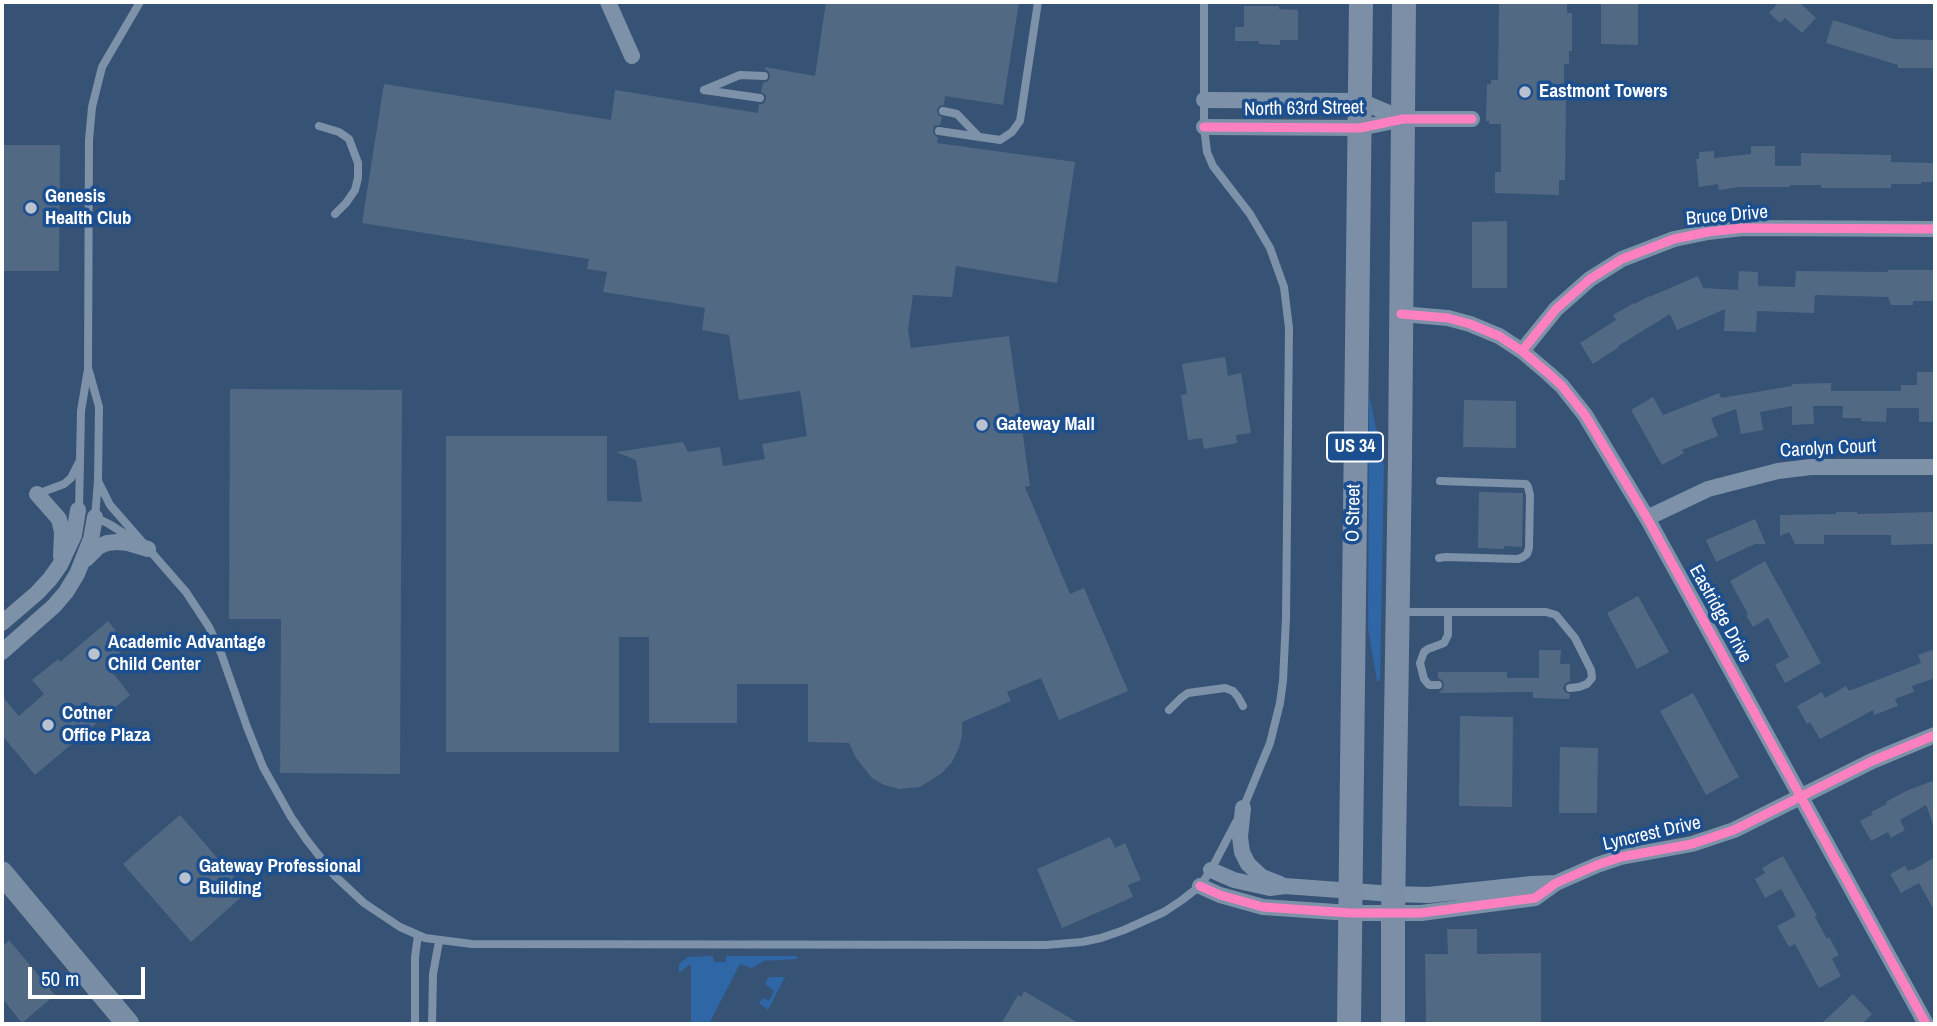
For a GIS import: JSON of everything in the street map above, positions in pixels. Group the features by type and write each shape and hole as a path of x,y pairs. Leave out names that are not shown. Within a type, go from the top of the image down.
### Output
{"main road":[{"name":"O Street","path":"1349,1024 1361,2"},
{"name":"US 34","path":"1393,1024 1404,2"},
{"path":"2,873 128,1024"}],"street":[{"path":"608,2 632,55 615,2"},
{"name":"North 63rd Street","path":"1204,100 1360,101 1403,118"},
{"path":"1403,118 1472,119"},
{"name":"North 63rd Street","path":"1205,127 1360,128 1403,118"},
{"name":"Bruce Drive","path":"1522,351 1556,310 1590,279 1622,259 1674,239 1743,228 1935,229"},
{"name":"Eastridge Drive","path":"1401,314 1448,318 1499,336 1522,351 1573,399 1596,431 1647,518 1926,1024"},
{"name":"Carolyn Court","path":"1647,518 1708,489 1778,471 1811,467 1935,467"},
{"path":"37,494 59,519 62,532 60,565"},
{"path":"2,623 37,593 60,565 74,535 78,510"},
{"path":"2,652 66,592 91,539 95,517"},
{"path":"80,567 98,547 107,543 128,543 148,549"},
{"name":"Lyncrest Drive","path":"1200,886 1220,895 1263,906 1393,904 1433,912 1535,898 1556,883 1597,865 1720,836 1872,761 1935,735"},
{"path":"1243,807 1240,837 1242,852 1248,864 1262,877 1285,886"},
{"name":"Lyncrest Drive","path":"1211,870 1253,885 1270,888 1285,886 1350,903"},
{"path":"1926,1024 1935,1020"}],"lane":[{"path":"140,2 102,67 92,107 89,140 88,369 80,411 78,510 128,534 148,549"},
{"path":"939,131 1000,140 1012,132 1020,121 1038,2"},
{"path":"98,481 110,505 186,592 209,627 263,767 290,817 335,876 364,903 400,927 418,935 439,941 485,944 1064,944 1101,938 1124,930 1164,912 1200,886 1211,870 1243,807 1270,743 1283,681 1289,328 1284,287 1277,262 1261,231 1213,166 1207,152 1204,100 1205,2"},
{"path":"760,99 704,90 740,75 764,76"},
{"path":"943,111 957,114 979,137"},
{"path":"319,126 339,132 349,139 358,163 355,190 334,214"},
{"path":"88,369 99,407 95,517"},
{"path":"37,494 64,484 71,478 80,459"},
{"path":"1439,558 1523,556 1529,548 1530,495 1528,487 1523,484 1440,481"},
{"path":"1398,612 1546,612 1556,615 1575,638 1591,670 1592,678 1587,684 1570,688"},
{"path":"1438,685 1429,685 1424,679 1420,663 1424,652 1444,643 1448,635 1448,612"},
{"path":"1169,710 1188,693 1225,688 1233,691 1243,706"},
{"path":"415,1024 415,957 418,935"},
{"path":"432,1024 433,974 439,941"}],"shaded area":[{"path":"1369,394 1384,467 1380,681 1377,681 1368,628"},
{"path":"713,956 714,962 726,962 726,956 797,956 797,959 764,961 752,968 740,964 709,1024 691,1024 691,965 679,973 679,964 688,957"},
{"path":"769,977 785,977 768,1010 759,1003 763,998 769,1001 774,991 765,984"}],"building":[{"name":"Gateway Mall","path":"826,2 1019,2 1003,105 945,96 944,105 937,110 942,117 940,125 934,126 933,133 938,138 937,143 1075,162 1057,283 956,266 952,297 913,295 908,330 911,348 1009,336 1030,486 1025,487 1070,594 1084,588 1128,691 1059,720 1041,678 1007,692 1011,701 962,722 959,748 942,773 920,787 900,789 884,785 872,778 856,758 849,743 808,742 808,684 737,684 737,723 649,723 649,637 619,637 619,752 446,752 446,436 607,436 607,501 642,502 636,460 616,452 683,442 688,452 720,447 723,466 765,459 762,444 807,436 800,391 739,400 729,335 702,330 705,308 603,292 607,272 587,269 589,259 362,223 384,84 611,120 615,90 758,113 759,104 766,100 766,95 761,92 763,83 770,77 765,67 815,76"},
{"name":"Eastmont Towers","path":"1499,2 1567,2 1567,13 1572,13 1572,51 1569,51 1569,64 1564,64 1565,180 1559,180 1559,195 1495,193 1495,172 1501,172 1501,124 1489,124 1489,121 1486,121 1487,84 1491,84 1491,80 1498,80"},
{"path":"1601,2 1638,2 1638,45 1601,44"},
{"path":"1779,2 1799,2 1816,18 1802,33 1785,18 1780,23 1769,13"},
{"path":"1244,6 1279,6 1279,9 1298,10 1298,40 1280,40 1280,45 1259,44 1259,41 1235,41 1235,27 1244,27"},
{"path":"1833,20 1893,39 1935,40 1935,68 1898,68 1898,65 1826,43"},
{"name":"Genesis Health Club","path":"2,145 60,145 59,271 2,271"},
{"path":"1751,146 1775,146 1775,166 1801,166 1801,153 1891,155 1891,162 1935,163 1935,182 1891,184 1891,188 1790,185 1719,190 1718,184 1699,187 1696,159 1699,159 1699,152 1714,151 1714,158 1751,154"},
{"path":"1507,221 1507,288 1472,288 1472,222"},
{"path":"1935,270 1935,301 1891,305 1888,297 1815,295 1814,313 1757,311 1756,332 1724,331 1725,309 1677,330 1670,314 1593,364 1580,343 1616,320 1613,315 1634,303 1698,276 1703,288 1738,290 1739,271 1758,272 1758,286 1795,287 1796,271"},
{"path":"1225,357 1228,376 1241,373 1251,433 1236,435 1237,443 1204,449 1202,438 1188,440 1181,395 1187,394 1182,364"},
{"path":"1917,372 1933,372 1935,422 1919,422 1919,408 1887,408 1886,422 1842,418 1843,406 1813,406 1814,424 1792,425 1792,406 1760,412 1763,430 1741,434 1736,409 1711,418 1718,436 1682,450 1684,453 1662,465 1631,410 1653,397 1663,415 1719,393 1721,398 1792,384 1831,383 1831,391 1901,391 1901,385 1917,385"},
{"path":"230,389 402,390 400,774 280,773 281,619 229,619"},
{"path":"1464,400 1516,401 1516,448 1463,447"},
{"path":"1479,492 1523,493 1522,547 1478,548"},
{"path":"1934,512 1934,544 1891,545 1891,535 1824,535 1824,544 1795,544 1789,532 1780,536 1780,515"},
{"path":"1755,519 1766,544 1755,544 1716,562 1706,540"},
{"path":"1765,561 1821,663 1785,683 1775,665 1789,657 1768,618 1753,627 1730,581"},
{"path":"1638,596 1669,652 1637,669 1607,613"},
{"name":"Cotner Office Plaza","path":"108,621 128,646 106,664 130,695 35,775 2,735 2,696 19,716 44,694 32,680 58,659 60,662"},
{"path":"1935,649 1935,678 1912,686 1914,692 1895,699 1898,706 1874,715 1873,710 1820,739 1797,706 1822,692 1825,698 1846,686 1849,691 1921,663 1918,655"},
{"path":"1539,650 1561,650 1560,664 1570,664 1570,681 1563,688 1570,694 1569,699 1533,698 1533,692 1438,693 1444,684 1438,678 1438,672 1507,672 1507,678 1539,678"},
{"path":"1693,693 1739,777 1706,795 1660,711"},
{"path":"1460,716 1513,717 1512,807 1459,806"},
{"path":"1560,747 1598,748 1597,813 1559,813"},
{"path":"1935,780 1935,827 1926,805 1900,820 1905,830 1891,838 1888,832 1871,841 1860,821 1906,791"},
{"name":"Gateway Professional Building","path":"180,815 247,892 191,942 123,864"},
{"path":"1110,837 1115,848 1125,843 1141,880 1128,885 1133,897 1062,928 1037,869"},
{"path":"1783,856 1827,939 1829,937 1839,955 1832,959 1841,976 1819,988 1795,944 1789,947 1777,926 1796,916 1781,889 1765,898 1755,879 1765,873 1762,868"},
{"path":"1935,857 1935,912 1919,883 1901,893 1890,874 1905,866 1908,871 1913,870"},
{"path":"1447,929 1477,929 1477,954 1541,953 1541,1024 1426,1024 1425,954 1448,954"},
{"path":"9,940 55,995 22,1023 2,998 2,947"},
{"path":"1024,991 1080,1024 1001,1024 1018,995 1021,997"},
{"path":"1853,994 1872,1014 1862,1024 1821,1024"}],"cycle path":[{"path":"1204,127 1360,128 1403,119 1472,119"},
{"path":"1522,351 1556,309 1590,279 1622,259 1674,239 1743,228 1935,229"},
{"path":"1401,314 1448,318 1499,336 1549,374 1585,415 1647,518 1926,1024"},
{"path":"1200,886 1220,895 1263,907 1350,913 1421,913 1535,898 1556,883 1597,865 1621,857 1692,844 1734,830 1872,761 1935,735"}],"place":[{"name":"Eastmont Towers","path":"1525,92"},
{"name":"Genesis Health Club","path":"31,208"},
{"name":"Gateway Mall","path":"982,425"},
{"name":"Academic Advantage Child Center","path":"94,654"},
{"name":"Cotner Office Plaza","path":"48,725"},
{"name":"Gateway Professional Building","path":"185,878"}]}
